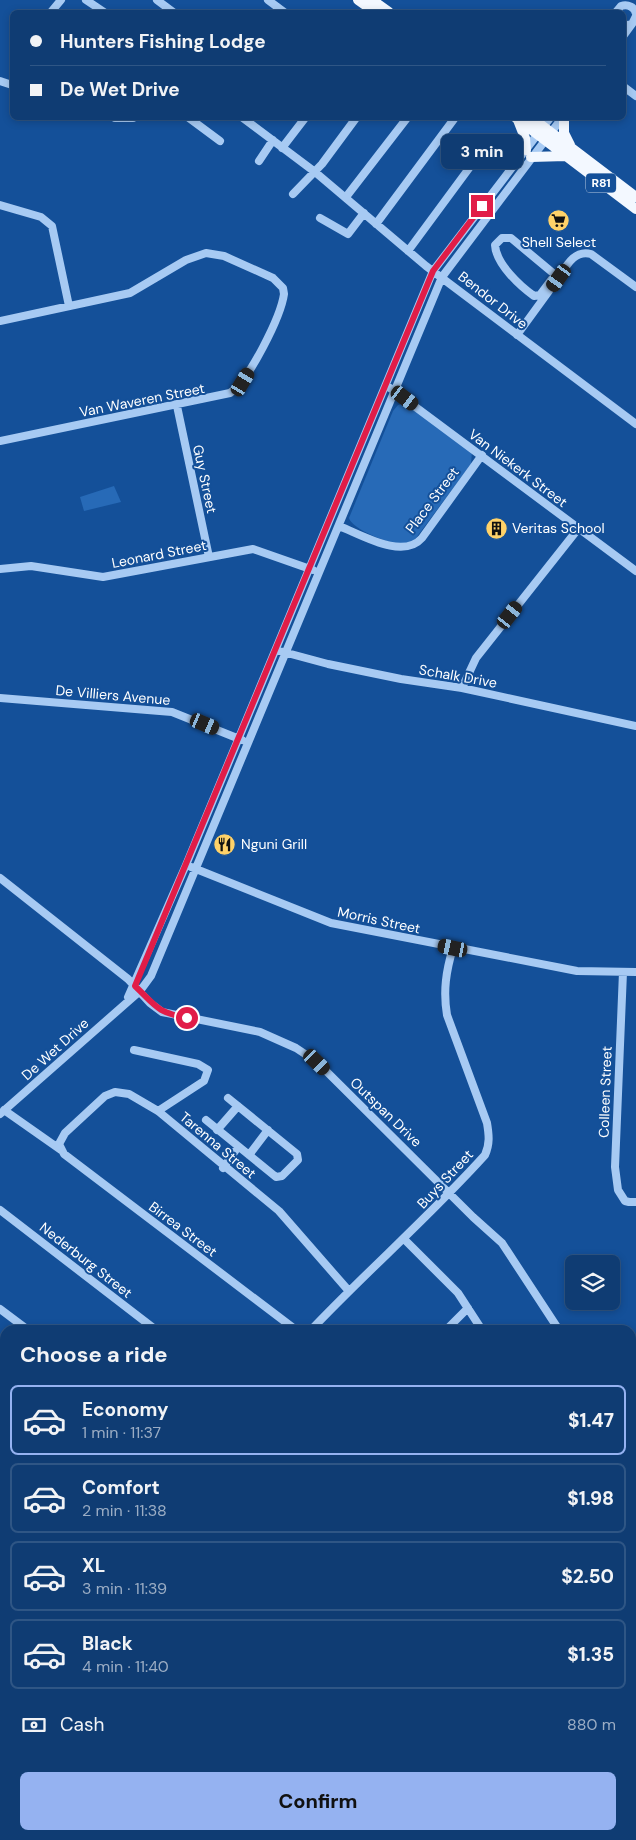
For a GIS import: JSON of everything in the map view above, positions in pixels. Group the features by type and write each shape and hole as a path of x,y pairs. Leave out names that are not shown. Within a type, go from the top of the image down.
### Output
{"main road":[{"path":"358,0 372,10"},
{"path":"372,0 386,10"},
{"path":"518,120 529,153 569,152 563,120"},
{"name":"R81","path":"522,120 545,130"},
{"name":"R81","path":"534,120 636,209"},
{"name":"R81","path":"569,152 636,197"}],"street":[{"path":"53,10 61,0"},
{"path":"86,0 101,10"},
{"path":"157,0 170,10"},
{"path":"268,0 281,10"},
{"path":"618,10 621,6 636,1"},
{"path":"628,5 634,9 636,15 628,25"},
{"path":"626,88 636,96"},
{"path":"192,120 220,141"},
{"name":"Bendor Drive","path":"244,120 271,144 282,148 315,172 433,271 636,424"},
{"path":"282,148 304,120"},
{"path":"293,194 322,164 355,120"},
{"path":"346,197 405,120"},
{"path":"376,224 453,120"},
{"name":"De Wet Drive","path":"2,1112 126,1001 151,976 442,277 545,130 560,120"},
{"path":"259,161 271,144"},
{"path":"408,251 484,148"},
{"name":"De Wet Drive","path":"137,988 237,738 276,650 384,384 433,271 529,153"},
{"path":"0,205 41,217 52,226 69,306 0,321"},
{"path":"320,218 348,234 364,213"},
{"path":"557,276 511,238 502,238 495,245 497,252 513,278 534,296 540,295 576,255 585,252 591,254 636,287"},
{"name":"Van Waveren Street","path":"0,441 223,396 240,386 271,329 283,300 283,288 274,278 224,256 206,253 186,260 130,293 69,306"},
{"path":"517,335 557,276"},
{"name":"Van Niekerk Street","path":"384,384 636,571"},
{"name":"Guy Street","path":"177,406 209,558"},
{"name":"Place Street","path":"339,526 394,547 411,546 422,538 482,455"},
{"path":"462,688 476,658 578,529"},
{"name":"Leonard Street","path":"0,569 31,566 103,577 253,549 319,572"},
{"name":"Schalk Drive","path":"276,650 392,677 462,688 636,726"},
{"name":"De Villiers Avenue","path":"0,698 172,712 248,743"},
{"name":"Morris Street","path":"186,865 331,923 577,971 636,972"},
{"name":"Outspan Drive","path":"0,878 137,988 154,1007 167,1014 260,1032 307,1055 507,1248 556,1325"},
{"name":"Buys Street","path":"316,1325 348,1290 405,1240 485,1155 489,1139 487,1123 447,1015 444,986 453,948"},
{"name":"Colleen Street","path":"622,972 615,1167 621,1195 629,1202 636,1202"},
{"path":"134,1050 198,1064 208,1070 204,1081 158,1111"},
{"name":"Tarenna Street","path":"60,1147 65,1133 106,1096 115,1092 129,1094 158,1111 223,1168 284,1216 348,1290"},
{"path":"206,1120 238,1147 280,1177 298,1160 297,1154 228,1098"},
{"path":"217,1130 238,1106"},
{"name":"Birrea Street","path":"2,1112 60,1147 290,1325"},
{"path":"249,1155 268,1130"},
{"path":"223,1168 238,1147"},
{"name":"Nederburg Street","path":"0,1210 150,1325"},
{"path":"405,1240 452,1286 479,1325"},
{"path":"451,1325 468,1308"},
{"path":"0,1309 21,1325"}],"shaded area":[{"path":"405,403 472,451 471,464 416,538 409,543 400,544 383,540 365,532 352,523 349,518 393,411 398,405"},
{"path":"114,486 121,502 84,511 80,497"}],"place":[{"name":"Shell Select","path":"559,220"},
{"name":"Veritas School","path":"496,528"},
{"name":"Nguni Grill","path":"225,844"}],"route":[{"path":"187,1018 162,1012 154,1007 135,986 237,738 276,650 384,384 433,271 482,206"}]}
